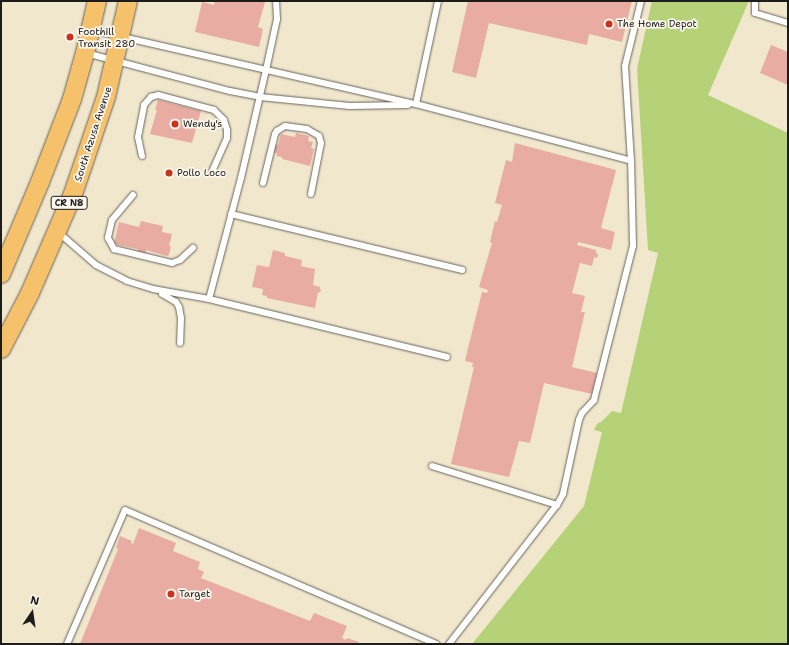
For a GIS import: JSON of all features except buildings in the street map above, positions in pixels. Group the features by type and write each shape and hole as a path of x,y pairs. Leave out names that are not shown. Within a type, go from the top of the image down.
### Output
{"main road":[{"name":"CR N8","path":"1,274 40,182 72,99 85,53 97,1"},
{"name":"South Azusa Avenue","path":"1,348 30,293 72,194 106,97 128,1"}],"lane":[{"path":"209,299 266,70 277,19 276,1"},
{"path":"416,104 438,1"},
{"path":"449,644 557,505 563,494 579,420 582,413 594,400 633,246 625,66 641,1"},
{"path":"755,1 755,13 788,23"},
{"path":"90,30 416,104 630,161"},
{"path":"85,53 230,91 260,96 350,106 416,104"},
{"path":"142,156 138,137 144,105 151,96 158,96 208,107 220,115 226,125 227,138 212,171"},
{"path":"263,183 277,131 284,126 307,129 319,136 321,143 311,194"},
{"path":"133,195 112,220 108,238 114,249 172,263 180,260 193,248"},
{"path":"231,214 462,270"},
{"path":"57,231 96,265 127,281 153,289 209,299 448,357"},
{"path":"153,289 176,302 179,307 181,318 180,343"},
{"path":"432,466 557,505"},
{"path":"67,644 125,510 436,644"}],"green space":[{"path":"652,1 749,1 708,95 788,133 788,644 472,644 584,506 602,432 594,430 597,424 612,411 621,413 658,253 648,250 637,69"}],"place":[{"name":"The Home Depot","path":"609,24"},
{"name":"Foothill Transit 280","path":"70,37"},
{"name":"Wendy's","path":"175,124"},
{"name":"Pollo Loco","path":"169,173"},
{"name":"Target","path":"171,594"}]}
